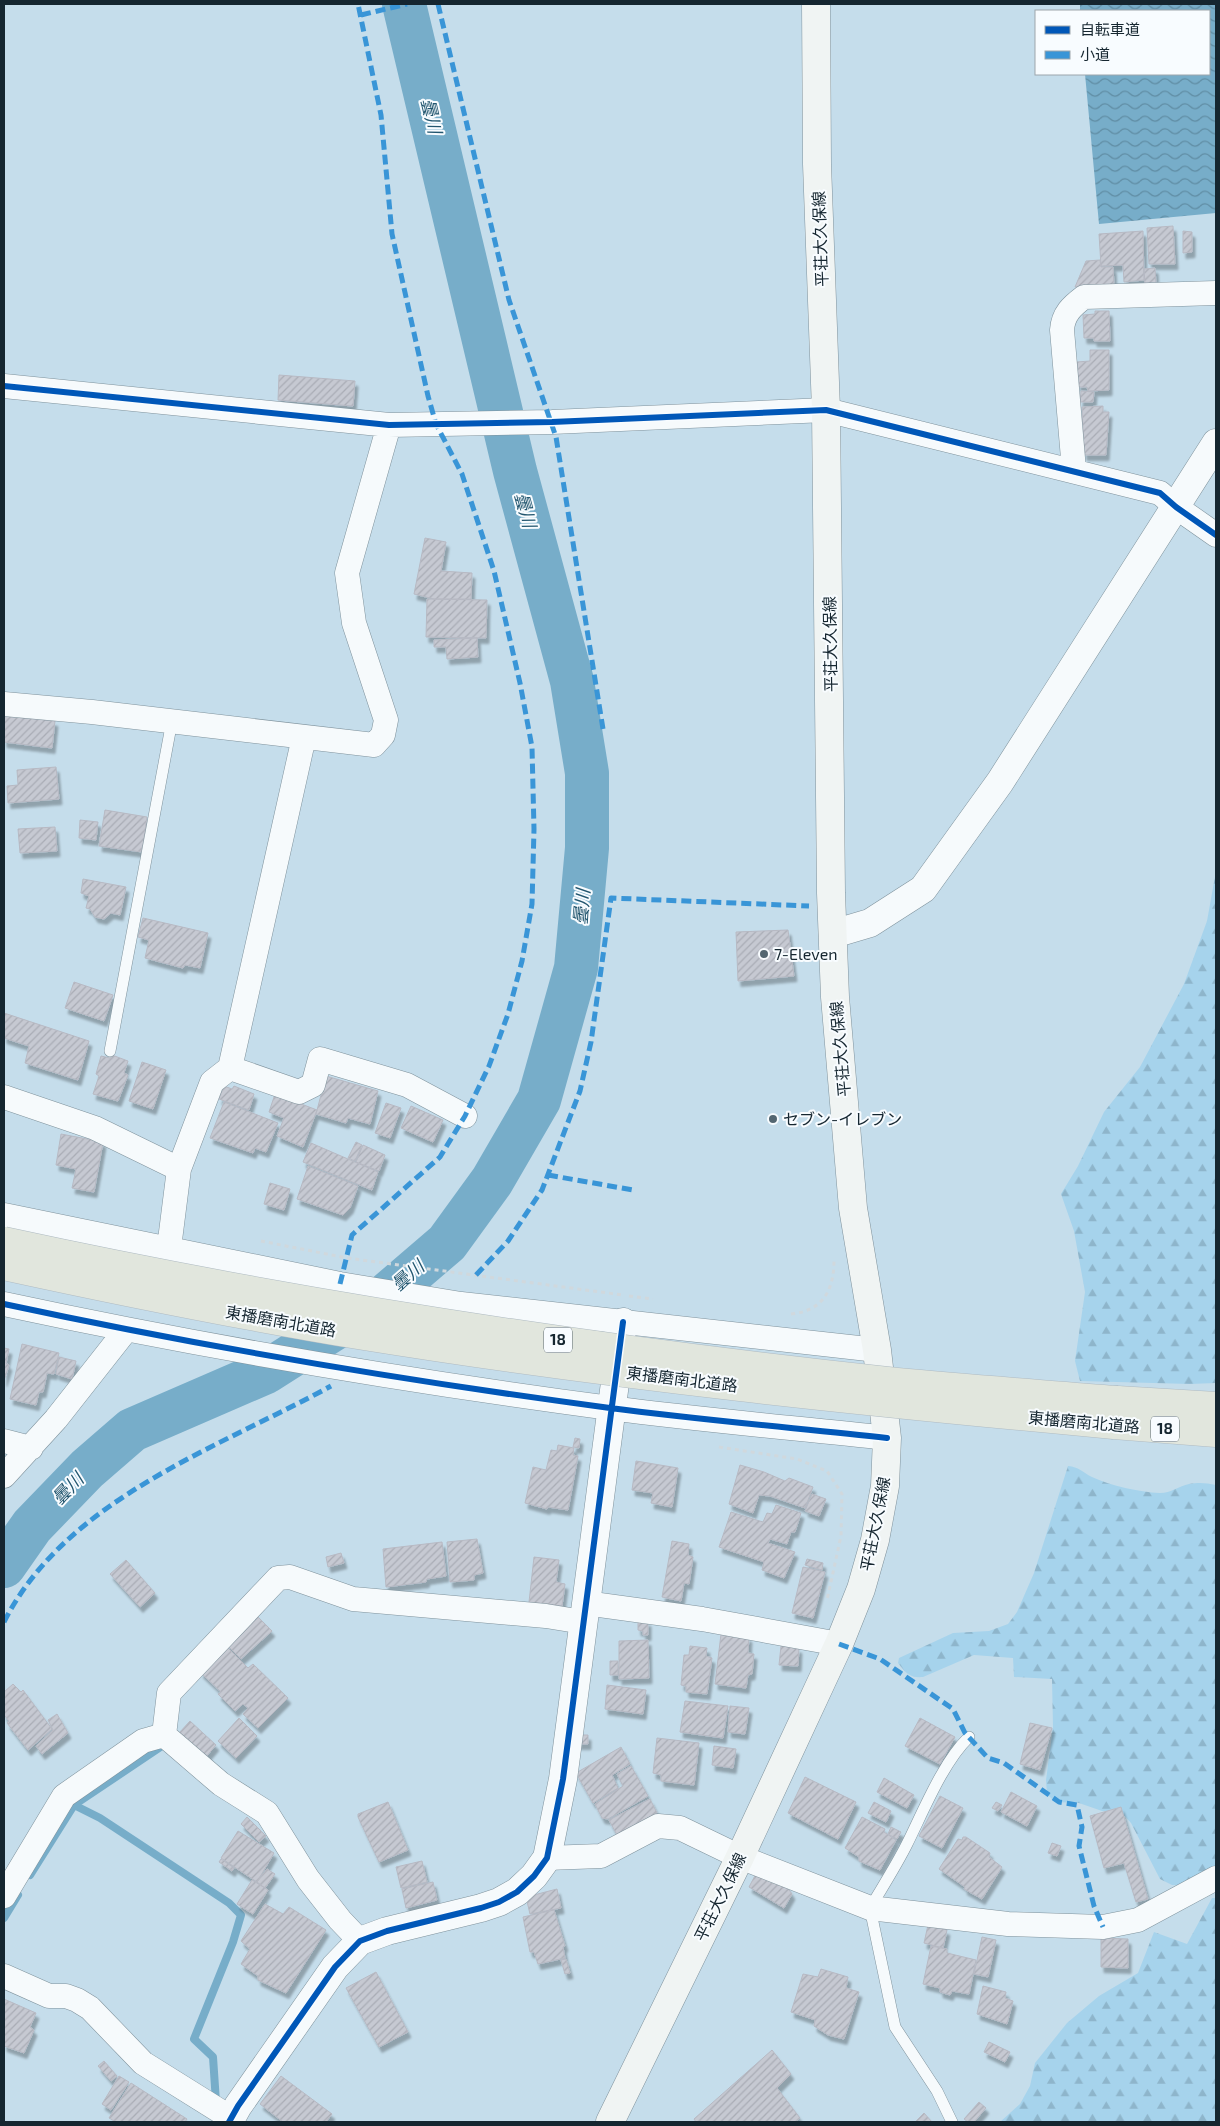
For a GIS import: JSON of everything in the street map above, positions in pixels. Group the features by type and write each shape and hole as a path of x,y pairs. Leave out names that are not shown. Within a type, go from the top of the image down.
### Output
{"highway":[{"name":"東播磨南北道路","path":"4,1241 140,1271 302,1300 523,1335 898,1382 1116,1413 1216,1433"},
{"name":"東播磨南北道路","path":"4,1266 124,1292 362,1336 513,1358 904,1405 1116,1413 1216,1406"}],"main road":[{"name":"平荘大久保線","path":"610,2122 740,1857 839,1644 861,1589 875,1540 885,1486 887,1438 877,1350 853,1208 835,997 826,410 818,164 816,4"}],"street":[{"path":"1074,470 1062,330 1063,319 1073,306 1084,297 1216,294"},
{"path":"4,386 389,425 552,422 826,410 1160,492 1176,507 1216,536"},
{"path":"4,704 172,721 374,745 383,735 386,720 354,623 347,573 389,425"},
{"path":"833,934 870,923 923,889 1000,782 1216,443"},
{"path":"169,1248 179,1169 212,1082 230,1068 304,737"},
{"path":"230,1068 299,1092 313,1085 320,1059 407,1085 465,1116"},
{"path":"4,1097 95,1128 179,1169"},
{"path":"4,1215 340,1284 461,1304 877,1350"},
{"path":"4,1304 126,1330 372,1374 612,1408 887,1438"},
{"path":"4,1976 49,1996 66,1996 84,2004 143,2063 230,2120 335,1967 360,1941 388,1931 499,1902 517,1892 534,1876 547,1858 563,1779 623,1322"},
{"path":"4,1476 31,1448 126,1330"},
{"path":"4,1441 31,1448"},
{"path":"164,1735 169,1693 283,1576 290,1576 353,1599 546,1616 584,1613 702,1620 839,1644"},
{"path":"4,1896 64,1796 143,1741 164,1735"},
{"path":"164,1735 222,1784 267,1813 308,1879 340,1920 360,1941"},
{"path":"547,1858 601,1856 658,1826 680,1828 740,1857 870,1908 1008,1924 1103,1927 1138,1920 1216,1878"}],"lane":[{"path":"110,1051 172,721"},
{"path":"952,2122 937,2091 895,2027 870,1908 895,1869 930,1798 961,1744 969,1737"}],"path":[{"path":"785,1315 811,1309 826,1296 834,1278 833,1251"},
{"path":"362,1260 659,1300"},
{"path":"712,1446 797,1459 826,1471 842,1494 841,1536 826,1602"}],"green space":[{"path":"1216,871 1216,1383 1080,1381 1075,1361 1085,1292 1074,1231 1061,1194 1078,1166 1104,1112 1140,1067 1184,984 1207,921"},
{"path":"1068,1466 1108,1483 1143,1491 1164,1493 1196,1483 1216,1485 1216,1869 1181,1885 1172,1885 1160,1879 1131,1823 1120,1811 1102,1811 1079,1803 1055,1802 1047,1794 1046,1780 1053,1727 1052,1679 1014,1677 1013,1658 974,1655 923,1677 914,1677 908,1674 898,1663 899,1658 953,1633 989,1631 1008,1624 1017,1612 1034,1573"},
{"path":"1212,1898 1216,1898 1216,2121 1000,2122 1020,2104 1030,2086 1035,2063 1067,2023 1099,1996 1138,1973 1154,1932 1187,1944"}],"water":[{"path":"1080,4 1216,4 1216,213 1099,224 1085,75 1210,75 1210,10 1080,10"}],"building":[{"path":"1173,226 1175,264 1149,264 1147,228"},
{"path":"1143,231 1144,280 1124,282 1123,265 1101,266 1099,234"},
{"path":"1183,231 1192,232 1192,252 1183,253"},
{"path":"1100,260 1101,267 1113,267 1114,285 1075,287 1086,261"},
{"path":"1155,268 1156,284 1145,285 1144,269"},
{"path":"1095,311 1109,311 1110,341 1094,341 1094,338 1084,338 1083,315 1095,314"},
{"path":"1090,350 1109,350 1109,390 1088,391 1087,387 1078,387 1077,362 1090,361"},
{"path":"279,375 355,381 353,406 278,400"},
{"path":"1081,391 1094,392 1093,402 1080,402"},
{"path":"1103,406 1103,412 1109,412 1106,455 1084,455 1082,407"},
{"path":"425,538 446,542 441,571 472,573 471,599 434,599 414,594"},
{"path":"427,599 487,600 486,638 426,637"},
{"path":"477,638 478,657 447,659 446,647 434,647 434,640"},
{"path":"4,715 55,721 52,748 4,742"},
{"path":"56,767 59,799 8,803 7,786 18,785 17,770"},
{"path":"105,810 147,817 142,852 99,846"},
{"path":"80,820 98,822 96,840 79,838"},
{"path":"55,827 57,851 20,853 18,829"},
{"path":"83,879 126,887 120,915 111,913 104,919 95,917 90,909 86,908 89,896 81,893"},
{"path":"143,918 208,933 200,968 185,965 183,968 145,958 149,940 138,937"},
{"name":"7-Eleven","path":"788,930 794,976 738,981 736,932"},
{"path":"74,982 113,995 104,1021 65,1008"},
{"path":"4,1013 89,1041 78,1080 25,1063 29,1046 4,1038"},
{"path":"112,1055 128,1061 124,1073 128,1075 118,1101 93,1094 99,1076 96,1074 101,1056 110,1058"},
{"path":"142,1062 166,1070 153,1109 129,1101"},
{"path":"326,1076 378,1091 370,1124 348,1118 346,1123 316,1114"},
{"path":"224,1086 232,1089 234,1086 254,1094 249,1110 219,1099"},
{"path":"275,1094 317,1110 303,1147 277,1136 284,1118 269,1112"},
{"path":"224,1102 278,1123 266,1152 255,1148 253,1153 210,1138"},
{"path":"386,1103 401,1108 390,1138 375,1133"},
{"path":"411,1106 443,1120 433,1142 401,1128"},
{"path":"61,1134 103,1142 94,1192 72,1188 76,1169 56,1165"},
{"path":"356,1142 362,1145 355,1161 348,1158"},
{"path":"311,1143 378,1172 372,1190 303,1162"},
{"path":"363,1145 385,1155 379,1171 356,1162"},
{"path":"308,1166 358,1186 350,1208 343,1215 297,1199"},
{"path":"270,1183 290,1189 284,1210 264,1204"},
{"path":"22,1344 59,1353 54,1374 47,1373 43,1392 39,1392 36,1405 10,1399"},
{"path":"4,1348 9,1349 6,1363 9,1365 4,1381"},
{"path":"59,1357 76,1361 72,1379 56,1374"},
{"path":"575,1438 580,1439 579,1448 573,1447"},
{"path":"558,1445 574,1448 573,1455 578,1456 568,1510 548,1507 547,1509 525,1503 533,1467 546,1470 551,1450 557,1451"},
{"path":"636,1461 678,1468 672,1507 651,1503 653,1493 632,1490"},
{"path":"740,1465 785,1481 789,1478 813,1487 805,1508 770,1496 759,1495 753,1513 729,1504"},
{"path":"812,1494 826,1499 819,1516 805,1511"},
{"path":"776,1505 801,1513 795,1532 791,1532 787,1544 770,1539 768,1543 795,1552 784,1578 762,1570 764,1562 719,1547 731,1512 763,1522 767,1513 772,1514"},
{"path":"477,1539 483,1573 474,1575 474,1580 450,1582 447,1542"},
{"path":"672,1541 689,1544 688,1555 693,1557 689,1584 684,1583 681,1601 662,1597"},
{"path":"442,1542 446,1576 427,1579 426,1582 386,1587 383,1549"},
{"path":"341,1553 344,1563 328,1567 326,1557"},
{"path":"534,1557 559,1560 556,1582 565,1584 562,1606 529,1602"},
{"path":"807,1559 823,1563 822,1570 805,1565"},
{"path":"126,1560 155,1593 140,1607 110,1574"},
{"path":"803,1567 825,1572 813,1618 792,1613"},
{"path":"255,1614 272,1631 241,1659 226,1644"},
{"path":"648,1621 648,1635 643,1635 643,1631 638,1630 638,1622"},
{"path":"721,1634 749,1637 748,1653 754,1654 752,1674 748,1675 746,1688 715,1684"},
{"path":"648,1640 649,1678 619,1679 619,1641"},
{"path":"226,1646 248,1668 253,1664 288,1698 258,1728 243,1714 248,1708 243,1704 235,1711 218,1694 221,1692 200,1672"},
{"path":"690,1646 707,1648 706,1656 712,1658 707,1694 686,1692 686,1686 681,1685 684,1655 689,1655"},
{"path":"781,1646 799,1648 798,1666 779,1665"},
{"path":"610,1661 618,1661 618,1675 610,1675"},
{"path":"13,1684 21,1692 23,1690 52,1729 28,1750 7,1723 9,1721 4,1715 4,1692"},
{"path":"607,1685 646,1690 643,1714 605,1709"},
{"path":"685,1701 728,1706 723,1738 680,1732"},
{"path":"730,1706 749,1708 745,1734 728,1732"},
{"path":"57,1714 68,1733 42,1754 36,1746 53,1730 48,1720"},
{"path":"239,1718 257,1736 236,1758 218,1741"},
{"path":"920,1718 955,1737 940,1764 905,1746"},
{"path":"190,1721 216,1745 205,1758 179,1733"},
{"path":"1030,1723 1052,1728 1040,1770 1020,1764"},
{"path":"578,1735 588,1735 588,1744 578,1744"},
{"path":"657,1738 699,1743 694,1785 661,1781 661,1775 653,1773"},
{"path":"714,1746 736,1749 733,1768 712,1765"},
{"path":"621,1747 630,1764 612,1775 618,1788 593,1803 576,1773"},
{"path":"631,1766 648,1796 608,1819 602,1818 595,1804 623,1786 617,1774"},
{"path":"805,1777 856,1802 838,1839 788,1813"},
{"path":"884,1778 914,1795 907,1808 877,1792"},
{"path":"1011,1792 1037,1806 1027,1826 1001,1812"},
{"path":"940,1796 963,1808 942,1848 919,1836"},
{"path":"650,1799 657,1813 617,1835 609,1820"},
{"path":"388,1802 408,1850 379,1862 358,1814"},
{"path":"874,1802 891,1811 886,1822 868,1813"},
{"path":"996,1802 1002,1805 998,1811 992,1808"},
{"path":"1121,1807 1148,1899 1136,1902 1124,1863 1104,1868 1090,1816"},
{"path":"247,1817 266,1836 259,1842 241,1824"},
{"path":"862,1817 885,1829 884,1832 896,1840 880,1870 859,1861 859,1857 845,1848"},
{"path":"891,1827 901,1832 897,1839 888,1834"},
{"path":"238,1831 274,1853 257,1882 221,1858"},
{"path":"963,1837 966,1837 990,1853 989,1857 1002,1867 982,1899 964,1889 965,1887 939,1869 958,1839 962,1840"},
{"path":"1052,1843 1061,1846 1057,1856 1048,1853"},
{"path":"221,1859 234,1868 232,1871 219,1862"},
{"path":"422,1861 427,1882 401,1888 396,1867"},
{"path":"759,1868 787,1887 792,1894 784,1908 749,1887"},
{"path":"267,1869 275,1874 265,1888 257,1882"},
{"path":"252,1880 268,1890 253,1914 237,1904"},
{"path":"433,1882 437,1900 406,1908 402,1889"},
{"path":"557,1889 561,1908 530,1914 526,1897"},
{"path":"265,1904 283,1914 289,1907 326,1930 286,1993 258,1980 258,1976 241,1964 250,1949 241,1941"},
{"path":"554,1910 565,1946 563,1947 565,1958 538,1964 534,1952 530,1952 523,1917"},
{"path":"928,1925 947,1930 943,1948 924,1943"},
{"path":"982,1937 996,1940 988,1977 974,1974"},
{"path":"1101,1938 1128,1939 1128,1968 1101,1967"},
{"path":"931,1946 947,1949 947,1953 976,1960 969,1994 952,1991 950,1995 940,1992 940,1988 923,1984"},
{"path":"566,1959 570,1973 565,1974 561,1960"},
{"path":"821,1969 848,1977 846,1988 859,1992 844,2039 828,2035 814,2026 815,2020 791,2012 803,1974 818,1977"},
{"path":"376,1972 408,2032 379,2047 346,1988"},
{"path":"983,1986 1006,1992 1005,1998 1013,2001 1007,2024 977,2014"},
{"path":"4,1999 36,2013 30,2027 34,2030 24,2053 4,2046"},
{"path":"989,2042 1010,2052 1005,2062 984,2052"},
{"path":"772,2050 791,2074 777,2088 800,2118 795,2122 696,2122 694,2119"},
{"path":"104,2061 117,2076 111,2081 98,2066"},
{"path":"119,2076 129,2082 111,2110 102,2104"},
{"path":"281,2076 332,2114 326,2122 283,2122 260,2104"},
{"path":"131,2083 187,2119 185,2122 116,2122 109,2118"},
{"path":"979,2102 986,2108 974,2122 968,2122 964,2119"},
{"path":"924,2113 932,2122 915,2122"}],"waterway":[{"name":"曇川","path":"4,1566 32,1526 87,1469 132,1430 266,1372 384,1297 447,1243 492,1181 539,1100 576,968 587,848 587,773 572,681 515,471 404,4"},
{"path":"30,1875 74,1805 162,1746"},
{"path":"74,1805 100,1818 229,1903 241,1915 233,1942 194,2039 213,2057 216,2102"},
{"path":"4,1918 18,1895"}],"marked path":[{"path":"340,1284 352,1235 440,1157 465,1116 489,1066 508,1014 522,961 532,904 534,829 532,747 520,683 494,571 462,474 436,424 428,396 392,234 381,115 358,4"},
{"path":"361,15 407,4"},
{"path":"438,4 509,300 556,437 603,729"},
{"path":"476,1275 508,1241 542,1190 580,1091 591,1042 611,898 809,906"},
{"path":"548,1175 633,1190"},
{"path":"4,1622 31,1579 65,1542 105,1510 148,1481 194,1455 331,1386"},
{"path":"839,1644 880,1659 953,1709 965,1733 988,1758 1004,1763 1059,1802 1077,1805 1082,1827 1079,1846 1094,1906 1103,1927"}],"cycle path":[{"path":"4,386 389,425 552,422 826,410 1160,493 1176,507 1216,535"},
{"path":"4,1304 230,1349 534,1398 714,1420 887,1438"},
{"path":"229,2122 238,2106 335,1967 360,1941 387,1931 499,1902 517,1892 534,1876 547,1858 563,1779 623,1322"}],"place":[{"name":"7-Eleven","path":"764,954"},
{"name":"セブン-イレブン","path":"773,1119"}]}
